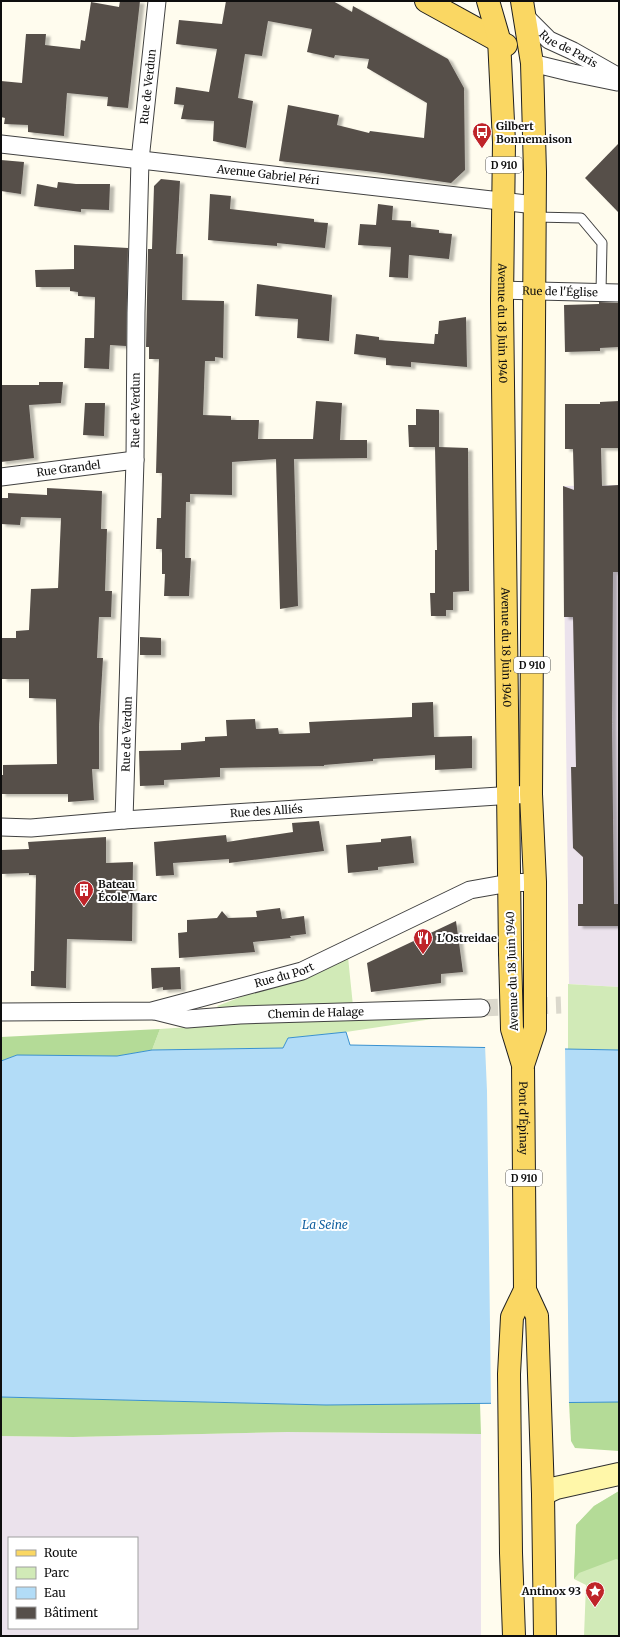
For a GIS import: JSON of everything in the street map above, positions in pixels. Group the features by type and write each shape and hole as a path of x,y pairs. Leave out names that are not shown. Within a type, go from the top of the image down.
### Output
{"main road":[{"path":"426,1 499,39 532,63"},
{"name":"D 910","path":"488,1 499,39"},
{"path":"499,1 523,7"},
{"name":"D 910","path":"523,7 532,63"},
{"name":"Avenue du 18 Juin 1940","path":"499,39 504,142 502,290 510,952 512,1029 523,1065"},
{"name":"Avenue du 18 Juin 1940","path":"523,1065 535,1029 535,882 531,794 536,290 532,63"},
{"name":"Pont d'Épinay","path":"511,1495 509,1374 512,1318 525,1290 523,1065"},
{"name":"Pont d'Épinay","path":"525,1290 538,1316 543,1494"},
{"path":"511,1495 543,1494"},
{"name":"D 910","path":"543,1494 545,1636"},
{"name":"D 910","path":"511,1495 511,1553 514,1636"}],"street":[{"name":"Rue de Verdun","path":"124,820 135,460 136,313 140,160 157,1"},
{"name":"Rue de Paris","path":"523,7 549,40 573,51 619,77"},
{"name":"Rue de Paris","path":"532,63 573,74 619,82"},
{"name":"Avenue Gabriel Péri","path":"1,144 503,202 535,211"},
{"name":"Rue de l'Église","path":"502,290 619,293"},
{"name":"Rue Grandel","path":"1,477 135,460"},
{"name":"Rue des Alliés","path":"1,827 31,828 124,820 531,794"},
{"name":"Rue du Port","path":"1,1012 19,1010 152,1011 302,971 470,890 509,883 535,882"},
{"name":"Chemin de Halage","path":"152,1011 187,1018 481,1008"},
{"path":"543,1494 556,1488 619,1474"}],"lane":[{"path":"535,211 581,218 602,243 601,292"}],"shaded area":[{"path":"619,485 619,987 569,984 563,486"},
{"path":"287,1432 481,1434 481,1636 1,1636 1,1436 73,1437"}],"green space":[{"path":"348,957 353,1006 224,1013 217,1006"},
{"path":"568,984 619,987 619,1050 568,1049"},
{"path":"439,1018 346,1032 288,1038 283,1048 152,1050 160,1029 307,1019"},
{"path":"160,1029 152,1050 117,1056 17,1055 1,1061 1,1037"},
{"path":"1,1397 326,1405 480,1403 481,1434 287,1432 73,1437 1,1436"},
{"path":"569,1402 619,1402 619,1451 575,1448 571,1441"},
{"path":"619,1491 619,1636 584,1636 586,1585 574,1579 576,1525 594,1506"},
{"path":"619,1491 619,1560 616,1559 579,1573 574,1579 576,1525 594,1506"}],"water":[{"name":"La Seine","path":"346,1032 350,1045 619,1050 619,1402 326,1405 1,1397 1,1061 17,1055 117,1056 152,1050 283,1048 288,1038"}],"pier":[{"path":"485,1045 565,1047 569,1405 491,1405 487,1091"}],"building":[{"path":"120,1 140,1 128,108 107,106 108,97 67,93 64,136 28,132 28,125 4,124 5,118 1,117 1,81 22,83 26,34 46,34 45,45 80,49 81,40 85,41 91,2 119,7"},
{"path":"226,1 333,1 352,12 353,6 448,59 464,88 465,170 451,183 375,172 279,161 288,105 339,115 337,125 369,133 370,131 424,138 427,103 367,68 369,59 335,55 334,58 307,52 312,29 268,21 262,56 245,54 238,98 253,101 246,148 213,141 214,121 181,119 184,105 174,104 176,87 209,92 217,49 176,44 179,20 222,24"},
{"path":"619,143 619,213 585,178"},
{"path":"1,160 24,162 21,194 1,191"},
{"path":"161,179 180,181 176,254 183,254 182,300 224,301 223,358 215,357 215,361 205,361 203,415 231,416 231,420 259,420 258,439 313,439 316,401 342,403 340,440 367,440 367,458 294,459 298,606 280,609 276,459 232,462 232,495 190,494 190,502 186,502 185,558 191,558 189,596 164,596 165,574 162,574 162,549 156,549 157,518 161,518 162,473 156,473 159,359 149,359 149,347 146,347 148,249 152,249 154,186"},
{"path":"58,182 76,184 110,184 109,210 81,209 81,212 34,206 37,184 57,188"},
{"path":"210,194 231,196 230,209 314,219 314,222 328,223 325,248 277,243 277,246 208,240"},
{"path":"378,204 393,206 392,220 411,221 411,227 439,230 439,233 452,234 449,259 409,255 408,278 389,277 391,247 358,245 360,224 376,225"},
{"path":"74,245 128,248 126,346 110,345 109,369 84,368 85,338 94,338 95,297 78,296 78,292 70,291 70,287 36,287 35,270 74,269"},
{"path":"257,284 332,295 329,341 297,338 298,319 255,316"},
{"path":"599,302 619,303 619,347 600,348 600,351 565,352 564,305 599,304"},
{"path":"466,317 467,367 411,362 411,367 386,365 386,358 354,354 356,334 379,337 379,340 434,344 435,334 438,334 439,321"},
{"path":"39,382 63,382 61,403 29,405 34,458 1,462 1,385 39,385"},
{"path":"619,401 619,448 601,448 602,486 619,485 619,572 613,572 612,727 614,904 619,904 619,926 578,926 578,904 583,904 583,857 573,848 571,767 576,767 573,617 564,617 563,486 574,490 573,449 565,449 565,404 600,404 600,402"},
{"path":"85,403 105,403 104,436 83,435"},
{"path":"416,409 439,410 439,447 468,448 469,591 453,592 453,610 446,610 446,616 431,616 430,593 435,593 435,550 437,550 435,447 409,447 408,425 416,425"},
{"path":"47,488 102,491 101,529 107,529 105,591 112,591 111,617 99,617 97,658 103,658 99,726 99,769 92,769 94,800 68,802 68,794 1,794 1,775 3,775 3,765 57,764 56,699 29,698 29,679 2,679 2,638 16,638 16,631 29,630 31,589 58,588 61,518 21,517 20,525 1,524 1,498 8,498 8,493 47,495"},
{"path":"140,637 161,638 161,655 140,655"},
{"path":"433,702 434,737 472,736 472,768 435,770 435,755 373,759 373,761 324,766 220,768 220,777 164,780 164,785 140,786 139,751 181,750 181,743 205,741 205,737 227,736 226,720 255,719 256,729 278,728 279,734 310,733 309,722 412,717 412,703"},
{"path":"319,821 324,851 229,863 229,859 173,863 174,875 156,876 154,842 226,835 227,842 293,832 292,823"},
{"path":"411,836 414,863 378,867 378,870 348,873 346,845 381,842 381,839"},
{"name":"Bateau École Marc","path":"106,837 106,863 133,862 132,941 67,939 66,988 31,986 31,971 34,971 36,875 29,875 29,873 1,874 1,850 29,849 28,842"},
{"path":"280,908 282,919 304,916 306,934 290,936 291,938 253,942 255,952 179,958 178,933 187,932 187,920 217,918 222,911 228,918 257,917 256,911"},
{"name":"L'Ostreidae","path":"456,921 463,972 441,974 441,983 371,992 367,963"},
{"path":"180,967 181,989 163,990 163,987 152,989 151,968"}],"tunnel":[{"path":"481,1008 561,1005"}],"place":[{"name":"Gilbert Bonnemaison","path":"482,149"},
{"name":"Bateau École Marc","path":"84,907"},
{"name":"L'Ostreidae","path":"423,955"},
{"name":"Antinox 93","path":"595,1608"}]}
